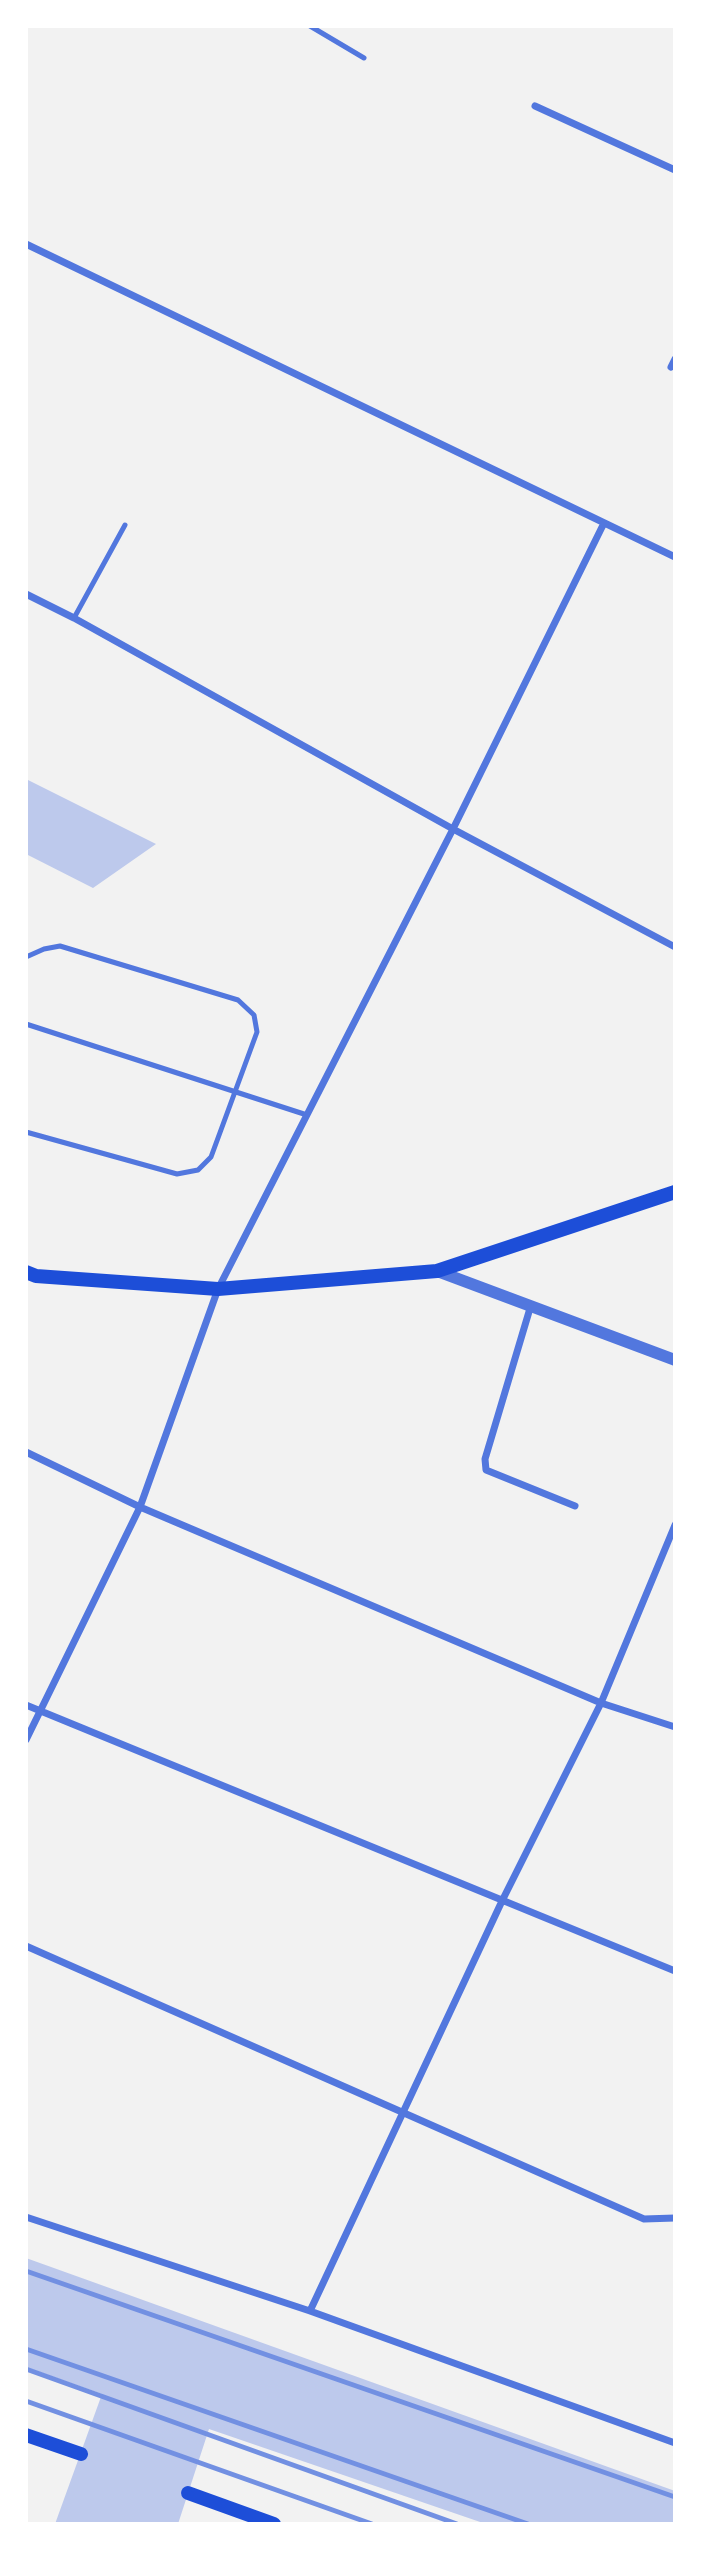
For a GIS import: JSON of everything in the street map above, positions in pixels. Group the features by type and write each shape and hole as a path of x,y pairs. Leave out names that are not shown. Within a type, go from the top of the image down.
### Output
{"main road":[{"path":"26,1272 36,1276 218,1289 437,1271 675,1192"},
{"path":"26,2435 81,2454"},
{"path":"188,2493 274,2524"}],"street":[{"path":"535,106 675,170"},
{"path":"26,244 675,557"},
{"path":"671,367 675,359"},
{"path":"26,1740 140,1507 218,1289 453,829 604,523"},
{"path":"26,594 74,618 453,829 675,947"},
{"path":"437,1271 675,1360"},
{"path":"531,1305 485,1460 486,1470 575,1506"},
{"path":"26,1452 140,1507 601,1703 675,1727"},
{"path":"310,2311 502,1901 601,1703 675,1525"},
{"path":"26,1705 675,1971"},
{"path":"26,1946 644,2219 675,2218"},
{"path":"26,2217 310,2311 675,2443"}],"lane":[{"path":"310,26 364,58"},
{"path":"74,618 125,525"},
{"path":"26,957 60,946 239,1000 254,1015 257,1032 211,1157 198,1170 177,1174 26,1132"},
{"path":"26,1024 307,1115"}],"building":[{"path":"26,779 156,844 93,888 26,854"},
{"path":"26,2258 675,2491 675,2524 486,2524 209,2429 178,2524 55,2524 102,2394 26,2367"}],"railway":[{"path":"26,2271 675,2497"},
{"path":"26,2349 528,2524"},
{"path":"26,2369 457,2524"},
{"path":"26,2401 372,2524"}]}
